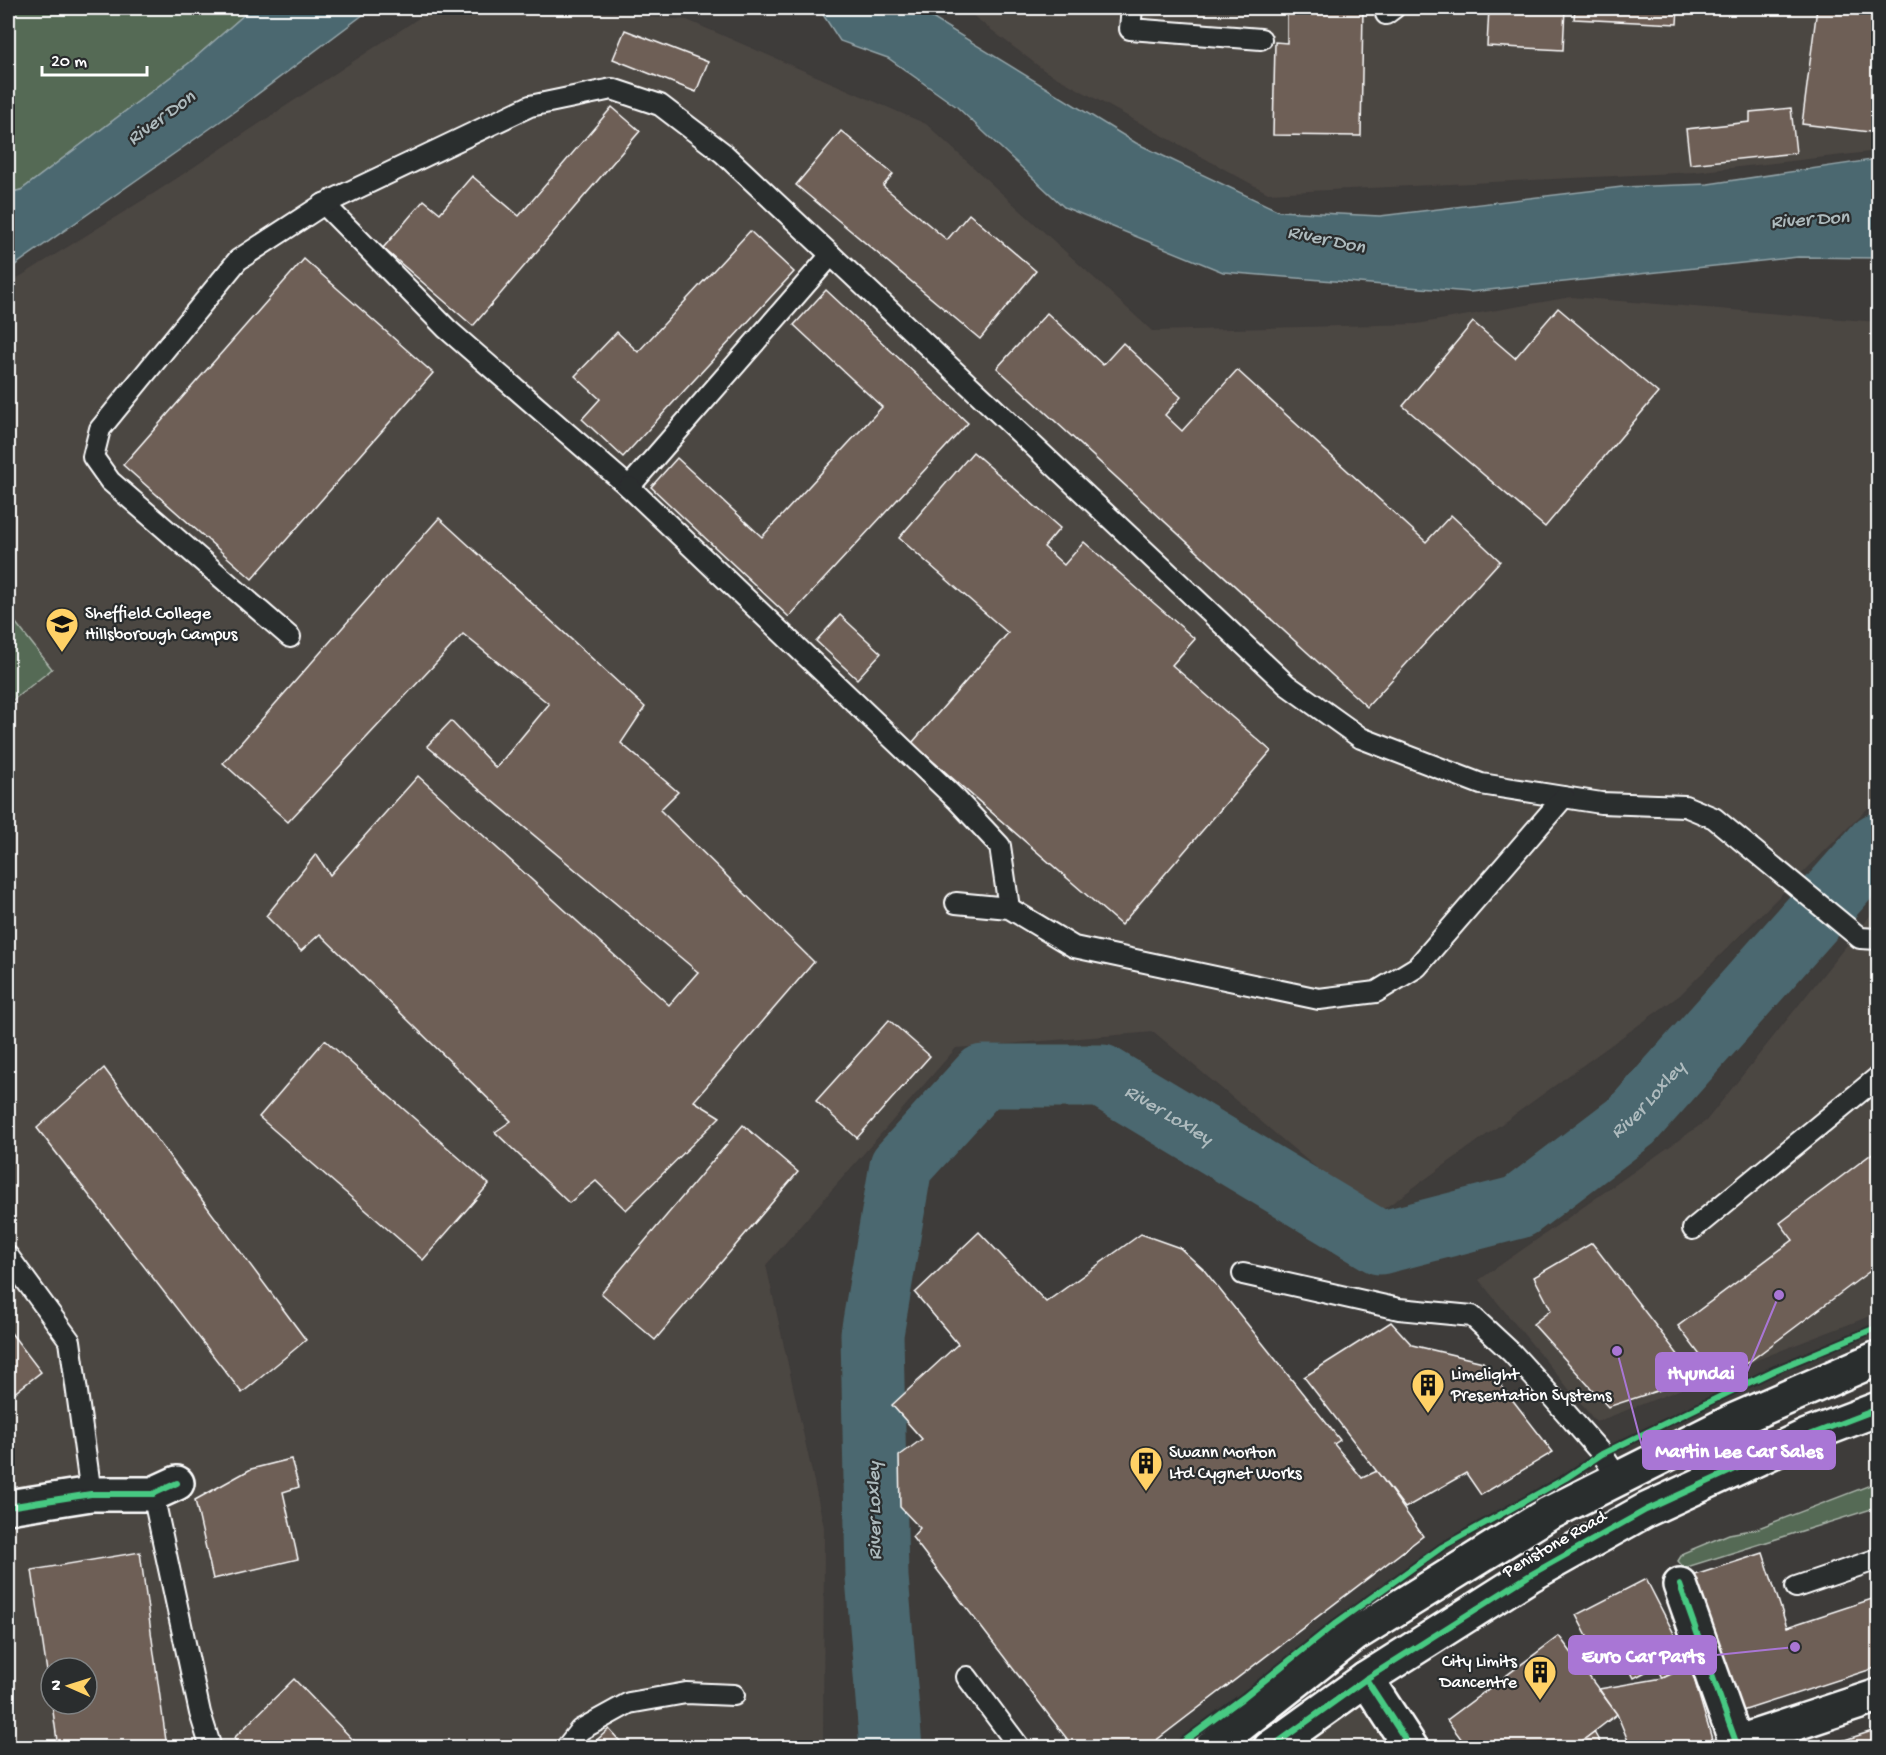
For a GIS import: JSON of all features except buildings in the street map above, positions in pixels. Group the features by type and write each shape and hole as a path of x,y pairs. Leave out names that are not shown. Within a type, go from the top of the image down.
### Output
{"main road":[{"name":"Penistone Road","path":"1211,1748 1354,1635 1548,1514 1733,1421 1878,1358"},
{"name":"Penistone Road","path":"1270,1748 1365,1679 1530,1575 1646,1510 1776,1449 1878,1409"},
{"path":"8,1507 92,1494 165,1489"},
{"path":"1680,1585 1737,1745 1878,1696"},
{"path":"1365,1679 1411,1748"}],"lane":[{"path":"1132,8 1130,29 1260,39"},
{"path":"290,637 110,481 93,457 100,429 238,260 324,204 530,106 612,89 660,105 714,146 1287,685 1361,738 1481,784 1600,803 1685,806 1714,818 1784,876 1869,939"},
{"path":"324,204 447,329 629,487 957,800 1000,846 1009,908"},
{"path":"629,487 831,255"},
{"path":"956,903 1009,908 1074,947 1319,999 1376,992 1417,967 1564,797"},
{"path":"1694,1229 1878,1077"},
{"path":"8,1256 70,1341 92,1494"},
{"path":"1243,1274 1399,1309 1472,1316 1512,1353 1553,1398 1602,1454 1617,1478"},
{"path":"165,1489 200,1713 211,1748"},
{"path":"1796,1587 1878,1559"},
{"path":"967,1677 1020,1748"},
{"path":"566,1748 580,1730 629,1702 686,1693 734,1695"}],"shaded area":[{"path":"434,8 537,8 687,20 926,124 1152,331 1417,324 1571,297 1878,322 1878,798 1680,995 1374,1216 1154,1032 956,1048 766,1265 824,1527 823,1747 8,1748 8,284 156,192"},
{"path":"963,8 1878,8 1878,151 1695,172 1268,193 1045,71"},
{"path":"1878,906 1878,1313 1596,1422 1479,1280 1706,1121"},
{"path":"1372,1661 1422,1748 1267,1748"}],"green space":[{"path":"8,8 252,8 189,63 21,190 8,193"},
{"path":"8,613 52,669 8,704"},
{"path":"1878,1482 1878,1507 1684,1568 1678,1561 1683,1553 1729,1534 1756,1529"}],"water":[{"name":"River Don","path":"252,8 372,8 235,111 8,270 8,193 21,190 189,63"},
{"name":"River Don","path":"813,8 916,8 1136,143 1279,211 1380,216 1622,187 1708,184 1878,159 1878,258 1798,257 1470,292 1223,272 1064,207 957,107 888,58 840,41 820,10"}],"waterway":[{"name":"River Loxley","path":"891,1748 877,1577 872,1334 901,1166 983,1076 1102,1076 1380,1243 1519,1207 1632,1121 1878,844"}],"cycle path":[{"path":"1175,1748 1244,1697 1336,1623 1442,1547 1566,1478 1602,1454 1775,1370 1878,1327"},
{"path":"1270,1748 1366,1679 1530,1575 1646,1510 1807,1436 1878,1409"},
{"path":"8,1507 91,1494 153,1494 177,1483"},
{"path":"1680,1585 1738,1748"},
{"path":"1366,1679 1411,1748"}],"place":[{"name":"Sheffield College Hillsborough Campus","path":"62,653"},
{"name":"Hyundai","path":"1779,1295"},
{"name":"Martin Lee Car Sales","path":"1617,1351"},
{"name":"Limelight Presentation Systems","path":"1428,1414"},
{"name":"Swann Morton Ltd Cygnet Works","path":"1146,1492"},
{"name":"Euro Car Parts","path":"1795,1647"},
{"name":"City Limits Dancentre","path":"1540,1701"}]}
